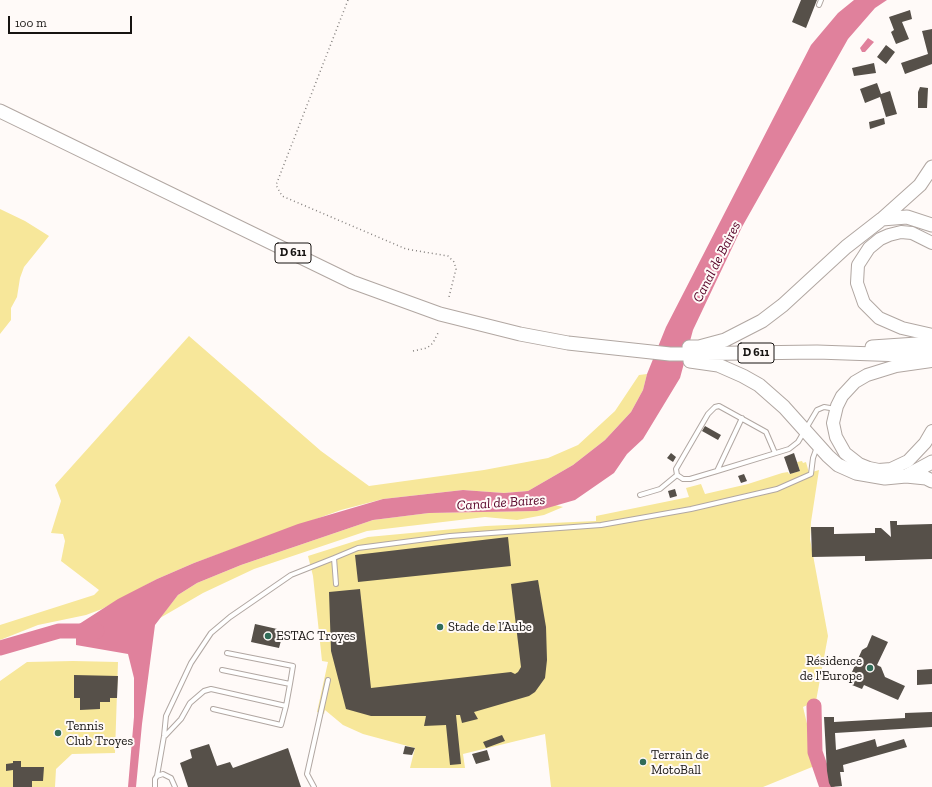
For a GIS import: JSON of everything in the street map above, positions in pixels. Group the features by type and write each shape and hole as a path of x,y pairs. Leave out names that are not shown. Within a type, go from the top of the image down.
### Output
{"highway":[{"name":"D 611","path":"0,111 352,282 440,314 520,334 602,348 646,349"},
{"path":"646,349 670,354 696,354 762,321 783,305 846,247 920,185 932,167"},
{"path":"882,218 907,217 932,225"},
{"name":"D 611","path":"816,352 932,342"},
{"path":"646,349 696,354 754,382 779,402 817,445 838,464 856,474 885,478 906,476 926,478 932,481"},
{"name":"D 611","path":"696,354 816,352 932,356"},
{"path":"906,476 932,462"}],"main road":[{"path":"932,243 912,233 895,233 880,239 869,248 858,265 857,283 864,303 879,318 902,328 932,335"},
{"path":"932,361 896,366 867,375 848,389 842,396 836,409 833,423 839,445 851,459 869,468 891,469 908,461 925,443 932,431"}],"lane":[{"path":"820,5 821,0"},
{"path":"774,453 766,432 719,406 715,407 708,414 676,469 677,475 683,479 690,479 774,453 793,446 798,442 816,410 824,407 836,409"},
{"path":"717,471 742,418"},
{"path":"155,787 155,779 157,776 164,736 166,716 179,685 191,663 212,633 230,617 291,576 358,548 442,537 601,525 691,509 777,489 811,474 813,458 817,445"},
{"path":"640,495 660,488 677,475"},
{"path":"334,558 336,584"},
{"path":"213,709 281,725 286,706 293,666 227,653"},
{"path":"222,670 290,684"},
{"path":"314,787 307,774 328,680"},
{"path":"164,736 181,719 190,704 204,691 211,688 286,706"},
{"path":"157,776 166,774 175,787"}],"path":[{"path":"348,0 276,185 282,196 406,249 448,256 454,262 456,269 449,297"},
{"path":"414,351 427,348 433,343 438,333"}],"shaded area":[{"path":"0,209 25,221 49,236 24,267 20,278 17,297 11,308 11,320 0,334"},
{"path":"189,336 321,451 369,486 484,470 548,458 578,445 615,411 639,375 647,374 643,390 631,412 605,440 573,465 528,491 504,493 463,490 383,499 341,510 194,563 157,579 102,609 86,615 38,625 0,640 0,625 94,595 99,590 61,561 65,541 63,534 51,533 61,501 55,485"},
{"path":"802,461 803,463 806,462 809,473 819,470 811,522 810,539 828,636 816,701 803,707 817,765 763,787 551,787 545,734 463,754 465,768 410,768 415,748 363,734 343,725 325,710 324,714 317,712 328,662 322,661 313,576 308,556 368,537 486,526 596,521 596,516 689,497 686,488 701,484 705,494 748,484 782,473 788,472 789,474 800,471 797,462"},
{"path":"555,505 563,507 544,515 517,520 485,517 367,531 254,569 203,593 160,618 178,595 197,583 241,565 373,520 429,513 537,511"},
{"name":"Tennis Club Troyes","path":"27,662 118,662 115,753 72,754 56,769 55,787 0,787 0,681"}],"water":[{"path":"854,0 887,0 875,8 848,39 742,227 693,330 680,378 643,439 627,454 614,473 575,500 537,511 429,513 373,520 241,565 197,583 178,595 155,625 142,724 136,787 128,787 134,717 134,678 128,654 76,645 76,626 118,599 157,579 194,563 298,524 383,499 463,490 504,493 528,491 573,465 605,440 631,412 643,390 647,374 666,327 811,45 838,13"},
{"path":"868,38 874,42 865,52 862,52 860,48"}],"building":[{"path":"801,0 817,0 806,28 792,22"},
{"path":"910,10 912,19 902,22 909,39 896,44 891,32 894,30 889,17"},
{"path":"932,29 932,64 905,74 901,63 928,54 922,31"},
{"path":"886,45 895,52 886,64 877,57"},
{"path":"874,63 876,73 854,76 852,68"},
{"path":"877,83 881,94 890,91 897,114 886,117 880,97 865,103 860,89"},
{"path":"920,87 928,88 927,108 918,108 918,92"},
{"path":"884,118 885,124 870,129 869,122"},
{"path":"705,426 721,435 718,440 702,431"},
{"path":"671,453 676,457 673,462 667,458"},
{"path":"794,453 800,471 790,474 784,457"},
{"path":"744,474 747,481 741,483 738,476"},
{"path":"675,489 677,496 670,498 668,491"},
{"path":"890,521 897,521 897,525 932,524 932,559 865,561 865,556 812,557 811,527 834,527 834,534 875,533 875,528 881,528 891,537"},
{"path":"508,537 511,566 358,582 355,555"},
{"path":"538,580 546,627 547,660 545,678 535,692 529,696 474,712 478,719 462,723 460,715 456,715 461,764 450,765 446,725 424,726 426,716 371,716 346,709 331,651 329,592 360,589 371,688 511,672 515,674 521,667 511,584"},
{"path":"255,624 286,631 285,638 282,637 279,648 251,642"},
{"name":"Résidence de l'Europe","path":"872,635 888,642 877,665 881,667 885,677 905,686 898,700 864,685 862,689 847,683 862,650 867,647"},
{"path":"932,669 932,684 917,685 917,670"},
{"path":"74,675 118,676 117,698 110,698 110,702 100,702 100,709 80,710 80,698 74,698"},
{"path":"932,712 932,727 835,733 836,750 875,739 877,747 904,739 907,747 843,765 844,772 840,772 842,786 831,787 827,771 824,717 834,717 834,722 905,718 905,713"},
{"path":"502,735 505,741 486,748 483,742"},
{"path":"209,744 217,766 230,762 233,768 288,748 301,787 188,787 180,763 192,758 190,750"},
{"path":"405,746 415,748 412,755 403,754"},
{"path":"487,750 490,760 476,764 472,754"},
{"path":"13,761 21,761 21,767 44,767 43,781 32,781 32,787 13,787 13,770 6,771 6,764 13,763"}],"waterway":[{"name":"Canal de Baires","path":"0,648 59,631 97,631"},
{"path":"814,706 815,752 827,787"}],"place":[{"name":"Stade de l’Aube","path":"440,627"},
{"name":"ESTAC Troyes","path":"268,636"},
{"name":"Résidence de l'Europe","path":"870,668"},
{"name":"Tennis Club Troyes","path":"58,733"},
{"name":"Terrain de MotoBall","path":"643,762"}]}
